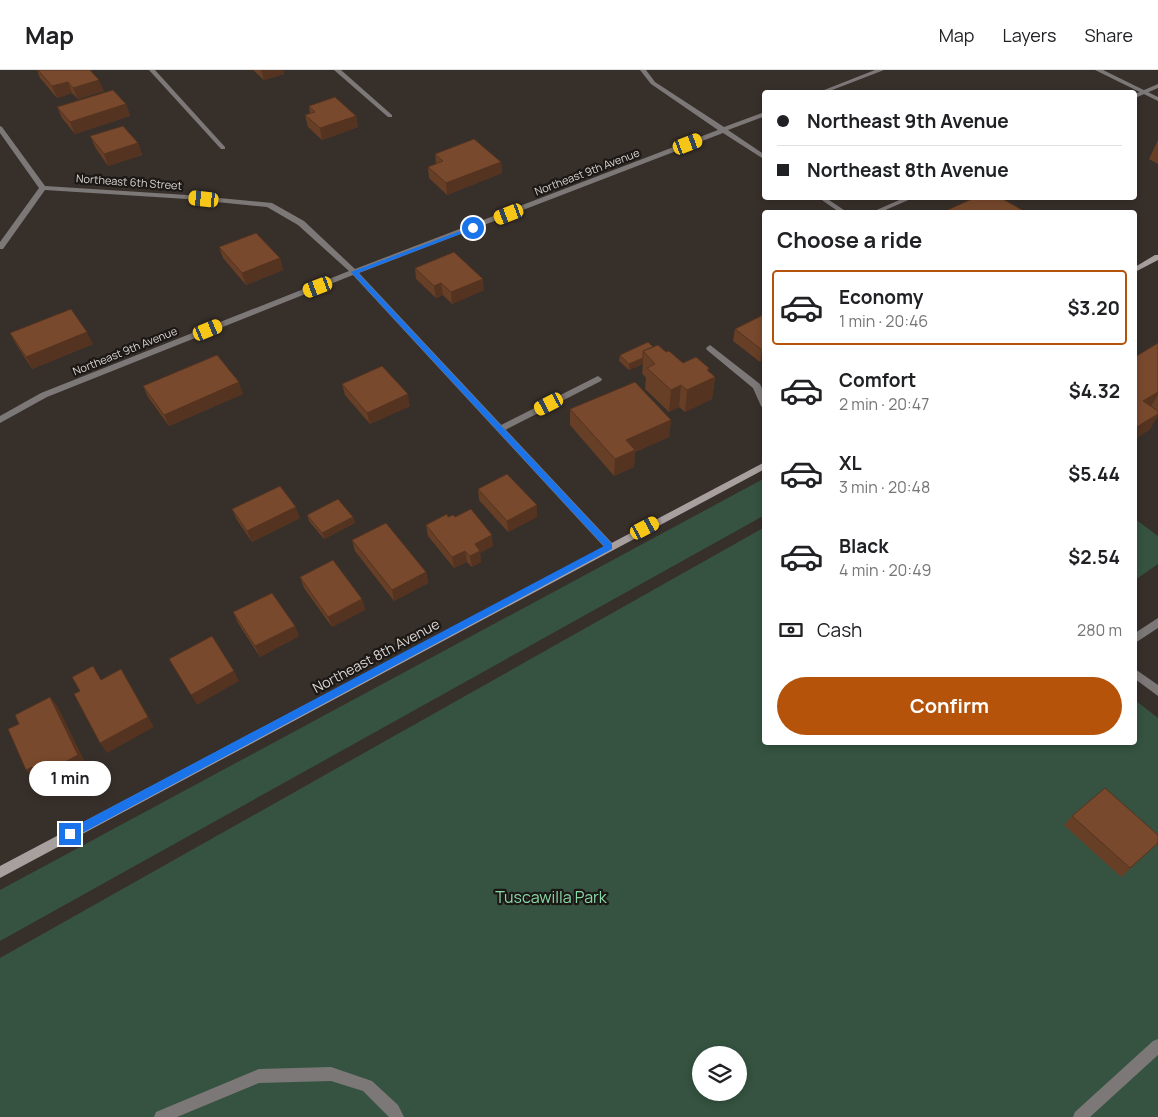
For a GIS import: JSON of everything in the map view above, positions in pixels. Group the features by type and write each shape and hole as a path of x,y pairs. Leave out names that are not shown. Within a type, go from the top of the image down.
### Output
{"main road":[{"path":"1137,269 1158,257"},
{"name":"Northeast 8th Avenue","path":"0,872 609,546 762,467"}],"street":[{"path":"152,70 223,148"},
{"path":"337,70 390,116"},
{"path":"643,70 653,83 762,156"},
{"path":"827,90 881,70"},
{"path":"1098,70 1158,100"},
{"path":"1137,95 1158,86"},
{"name":"Northeast 9th Avenue","path":"0,420 44,395 354,272 762,115"},
{"path":"0,128 43,188 0,247"},
{"name":"Northeast 6th Street","path":"43,188 187,197 269,205 301,223 354,272 609,546"},
{"path":"825,200 840,210"},
{"path":"881,210 904,200"},
{"path":"710,348 757,386 762,398"},
{"path":"500,429 598,379"},
{"path":"1137,638 1158,622"},
{"path":"1137,675 1158,691"},
{"path":"1080,1117 1158,1046"},
{"path":"161,1117 259,1076 331,1074 367,1086 393,1110 397,1117"}],"green space":[{"path":"762,480 762,517 0,941 0,890"},
{"path":"1137,520 1158,536 1158,564 1137,579"},
{"name":"Tuscawilla Park","path":"762,529 762,745 1137,745 1137,702 1158,718 1158,1117 0,1117 0,958"}],"building":[{"path":"38,70 90,70 99,80 73,88 68,82 52,86"},
{"path":"113,90 126,104 70,122 57,107"},
{"path":"335,97 356,116 320,128 305,115 315,112 309,106"},
{"path":"123,126 138,143 104,154 90,136"},
{"path":"474,139 501,162 446,183 428,167 443,161 435,154"},
{"path":"970,200 1005,200 1022,210 947,210"},
{"path":"256,233 280,258 242,273 219,247"},
{"path":"454,252 483,279 451,292 441,283 434,286 415,268"},
{"path":"71,309 87,332 26,357 10,333"},
{"path":"762,316 762,350 735,329"},
{"path":"648,342 653,347 643,351 643,358 629,364 620,355"},
{"path":"1158,343 1158,392 1143,401 1158,411 1158,414 1137,427 1137,356"},
{"path":"658,345 666,352 669,351 683,363 696,357 709,368 707,370 715,377 687,390 681,385 671,390 647,368 655,364 643,351"},
{"path":"217,355 239,382 164,415 143,386"},
{"path":"382,366 408,394 367,413 342,384"},
{"path":"635,382 671,420 626,440 635,450 615,459 570,409"},
{"path":"507,474 537,505 507,521 478,489"},
{"path":"280,486 296,507 247,531 232,509"},
{"path":"338,499 353,517 322,533 307,515"},
{"path":"471,509 492,535 475,544 480,551 470,556 465,551 452,557 426,525 447,514 448,517 453,515 455,517"},
{"path":"386,523 426,572 392,590 352,540"},
{"path":"333,560 362,599 328,617 300,577"},
{"path":"272,593 295,626 255,646 233,612"},
{"path":"212,636 234,671 191,695 169,659"},
{"path":"93,666 101,680 121,669 148,717 100,743 74,694 80,691 72,677"},
{"path":"50,697 78,755 37,777 32,767 26,770 8,729 19,724 15,715"},
{"path":"1105,788 1158,835 1158,843 1130,868 1072,816"}],"route":[{"path":"70,834 609,546 354,272 473,228"}]}
